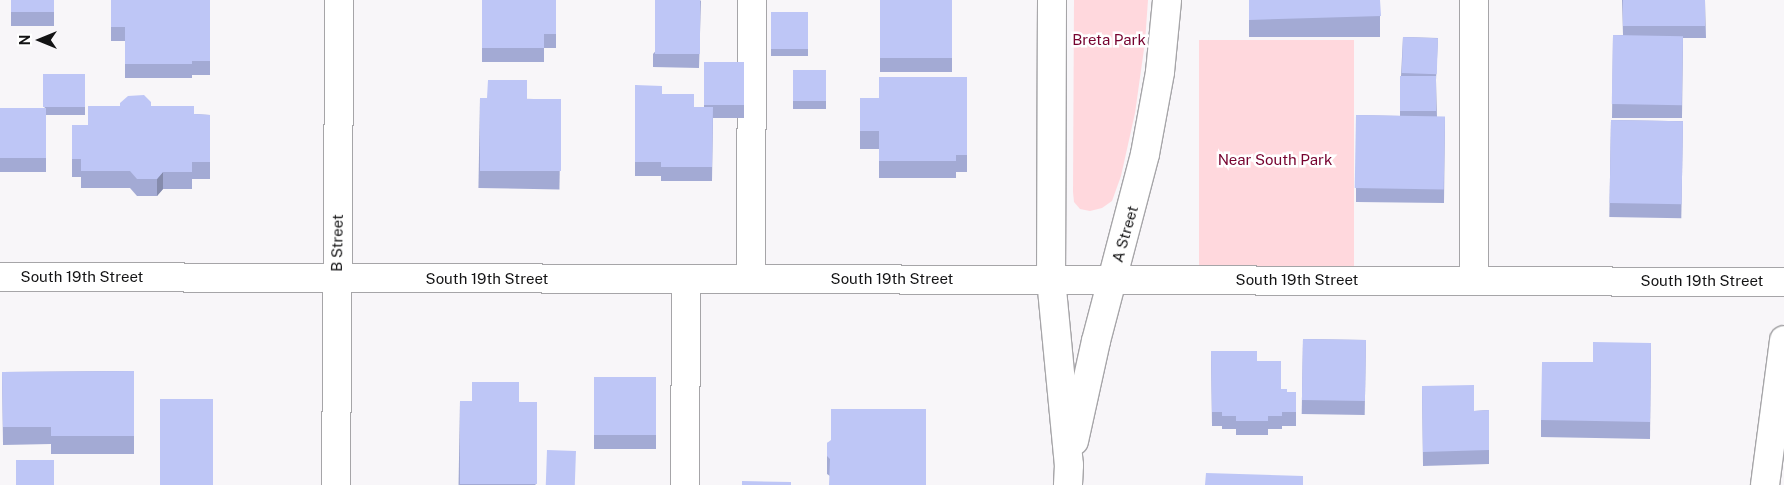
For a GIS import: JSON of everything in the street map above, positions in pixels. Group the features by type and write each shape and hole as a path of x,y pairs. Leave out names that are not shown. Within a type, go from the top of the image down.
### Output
{"street":[{"name":"B Street","path":"336,485 339,0"},
{"path":"751,279 752,0"},
{"name":"A Street","path":"1052,0 1051,279 1069,475"},
{"name":"A Street","path":"1069,475 1112,279 1146,154 1160,72 1167,0"},
{"path":"1474,0 1474,280"},
{"name":"South 19th Street","path":"0,277 1784,282"},
{"path":"685,485 686,279"},
{"path":"1765,485 1784,340"}],"green space":[{"name":"Breta Park","path":"1074,0 1148,0 1145,42 1135,113 1121,176 1112,201 1102,208 1090,211 1080,209 1074,202 1073,192"},
{"name":"Near South Park","path":"1199,40 1354,40 1354,279 1199,279"}],"building":[{"path":"11,0 54,0 54,12 11,12"},
{"path":"111,0 210,0 210,61 192,61 192,64 125,64 125,27 111,27"},
{"path":"482,0 556,0 556,34 544,34 544,48 482,48"},
{"path":"655,0 700,0 700,54 655,54"},
{"path":"880,0 952,0 952,58 880,58"},
{"path":"1249,0 1380,0 1381,16 1249,20"},
{"path":"1623,0 1705,0 1705,26 1623,26"},
{"path":"771,12 808,12 808,49 771,49"},
{"path":"1613,35 1683,36 1682,105 1612,104"},
{"path":"1403,37 1438,38 1437,74 1402,73"},
{"path":"704,62 744,62 744,105 704,105"},
{"path":"793,70 826,70 826,101 793,101"},
{"path":"43,74 85,74 85,107 43,107"},
{"path":"1400,76 1436,76 1436,111 1400,111"},
{"path":"879,77 967,77 967,155 956,155 956,161 879,161 879,131 860,131 860,98 879,98"},
{"path":"488,80 527,80 527,99 561,99 561,171 480,171 480,98 487,98"},
{"path":"635,85 662,86 662,94 694,94 694,107 713,107 712,167 661,167 661,162 635,162"},
{"path":"144,95 151,102 151,106 194,106 194,114 210,115 210,162 192,162 192,172 163,172 157,179 137,179 130,171 81,171 81,159 72,159 72,125 88,125 88,106 120,106 120,103 128,96"},
{"path":"0,108 46,108 46,158 0,158"},
{"path":"1356,115 1445,117 1444,190 1355,188"},
{"path":"1611,120 1683,121 1682,204 1610,203"},
{"path":"1303,339 1366,340 1365,401 1302,400"},
{"path":"1593,342 1651,343 1650,422 1541,420 1542,362 1593,362"},
{"path":"1211,351 1257,351 1257,361 1281,361 1281,389 1287,389 1287,392 1296,392 1296,412 1282,412 1282,416 1268,416 1268,421 1236,421 1236,416 1222,416 1222,412 1212,412"},
{"path":"134,371 134,436 51,436 51,427 3,427 2,372"},
{"path":"594,377 656,377 656,435 594,435"},
{"path":"472,382 519,382 519,402 537,402 537,484 460,484 460,401 472,401"},
{"path":"1474,385 1474,411 1489,410 1489,450 1423,452 1422,386"},
{"path":"160,399 213,399 213,485 160,485"},
{"path":"831,409 926,409 926,485 829,485 830,459 827,456 827,443 831,440"},
{"path":"547,450 576,451 575,485 546,485"},
{"path":"16,460 54,460 54,485 16,485"},
{"path":"1206,473 1303,476 1303,485 1205,485"},
{"path":"742,481 791,482 791,485 742,485"}]}
